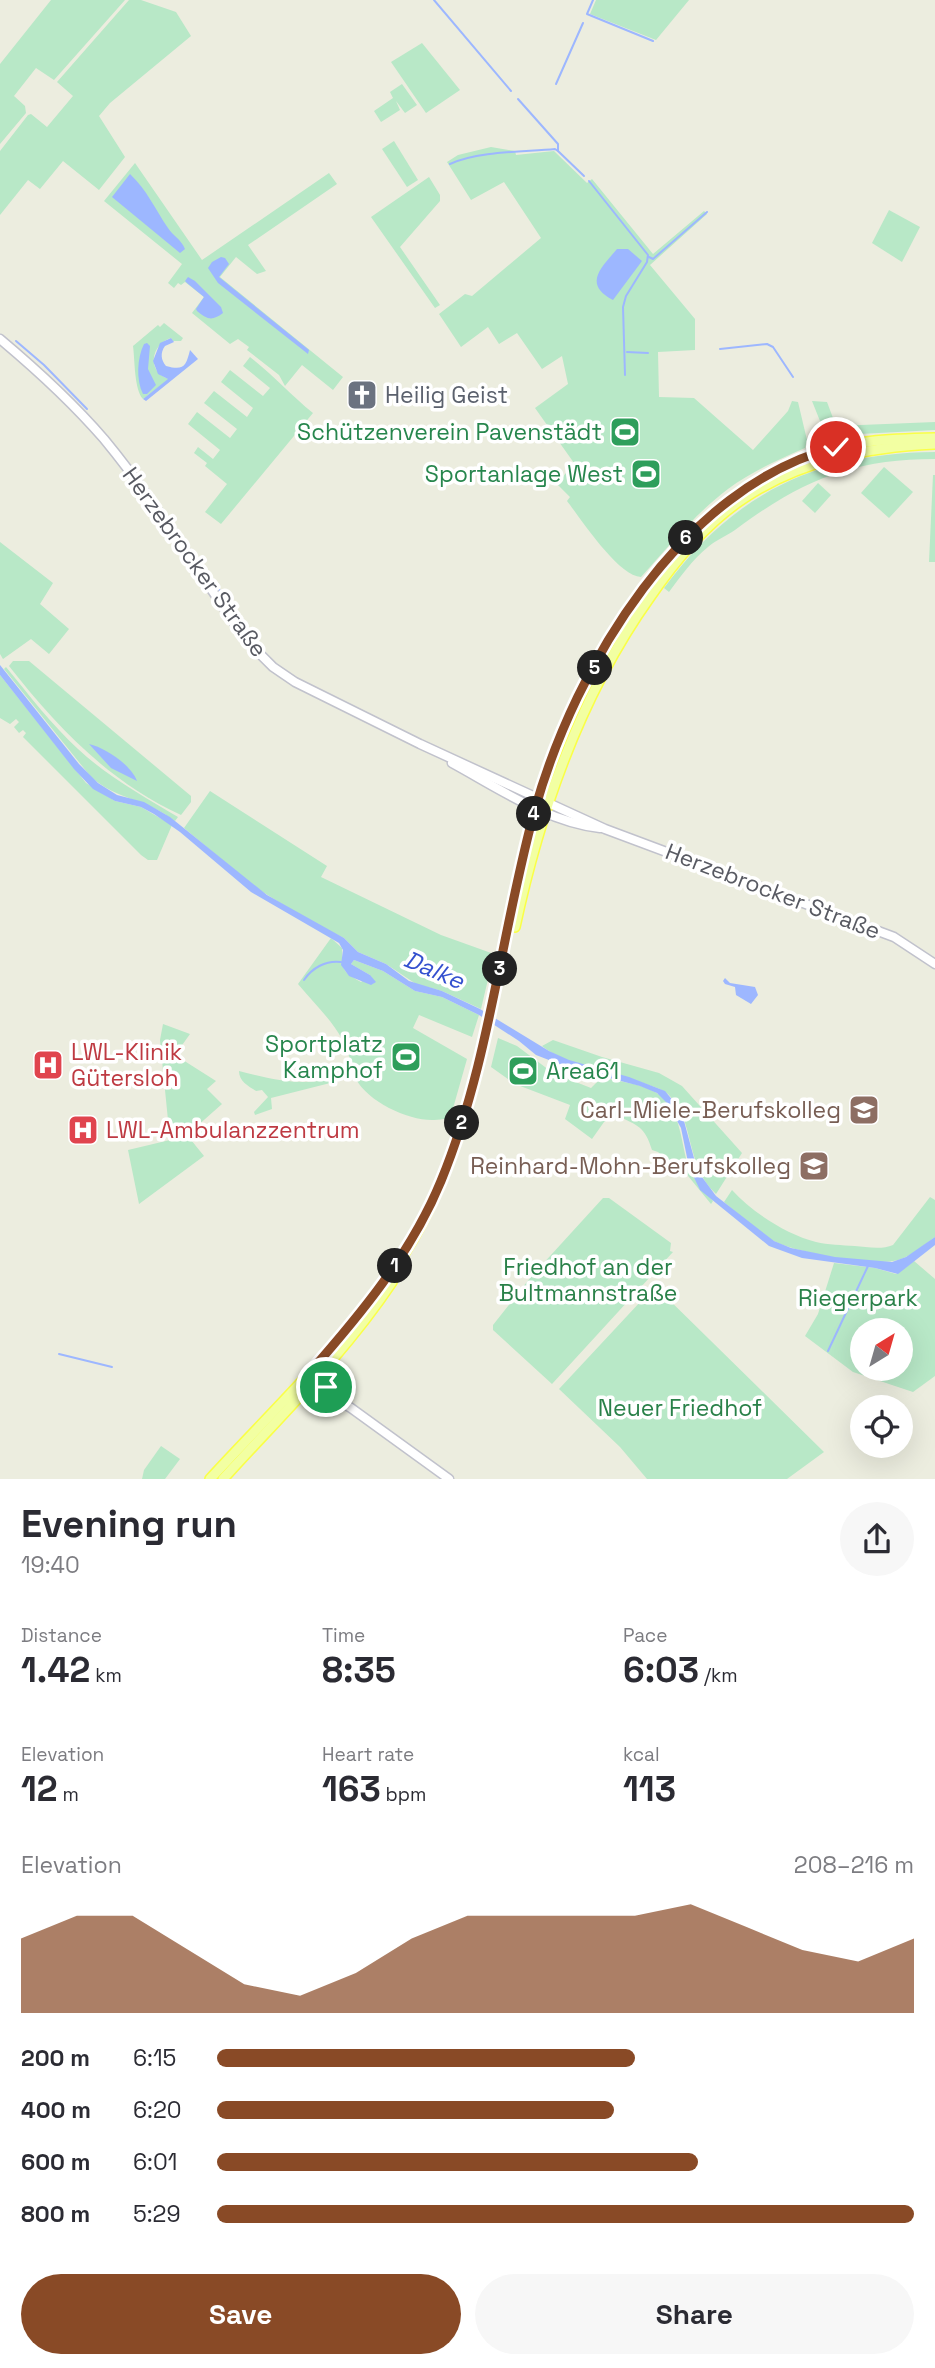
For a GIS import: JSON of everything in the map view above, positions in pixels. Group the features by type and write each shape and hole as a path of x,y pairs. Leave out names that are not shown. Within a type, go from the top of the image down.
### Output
{"main road":[{"name":"Herzebrocker Straße","path":"0,339 57,389 104,440 144,491 246,640 263,658 295,682 588,826 606,829 894,937 935,964"},
{"path":"223,1479 367,1317 414,1247 433,1213 464,1133 542,805 563,733 612,636 650,580 694,530 732,497 775,470 816,453 861,443 935,438"},
{"path":"542,805 610,659 640,610 699,535 737,503 788,474 825,460 887,448 935,444"},
{"path":"310,1379 449,1479"},
{"path":"210,1479 310,1379"}],"green space":[{"path":"51,0 125,0 54,80 36,68 14,96 25,106 26,113 0,144 0,64"},
{"path":"129,0 141,0 176,12 191,36 110,103 99,116 125,157 99,190 63,161 40,189 28,180 0,215 0,151 28,115 31,114 47,127 73,96 57,82"},
{"path":"596,0 689,0 656,40 590,14"},
{"path":"422,43 460,90 426,113 391,62"},
{"path":"402,84 417,105 405,113 396,101 400,110 381,122 374,111 393,98 390,92"},
{"path":"394,141 418,180 407,187 382,149"},
{"path":"491,147 515,151 516,155 554,151 587,183 592,179 653,254 704,211 707,214 650,265 695,319 695,350 658,352 659,397 694,398 753,450 788,411 792,401 798,402 807,440 805,448 756,471 728,489 693,520 641,577 632,574 611,557 567,501 570,497 557,484 574,463 535,408 568,384 562,356 542,369 517,333 499,344 488,327 461,347 439,314 465,294 472,296 541,238 504,182 471,200 447,162 458,155"},
{"path":"135,163 202,260 329,173 337,184 248,245 266,271 257,274 236,257 220,277 343,377 333,390 302,365 285,386 279,375 247,350 249,347 238,339 230,344 192,313 204,297 185,282 181,285 178,283 174,288 168,283 182,264 104,201"},
{"path":"429,177 440,195 440,201 400,247 440,305 435,308 371,217"},
{"path":"889,210 920,227 902,262 872,243"},
{"path":"164,323 183,338 181,341 173,341 171,338 159,346 154,365 169,379 143,399 136,382 133,346"},
{"path":"250,357 313,413 221,524 205,512 227,484 194,453 198,447 213,459 220,450 188,424 197,412 230,438 237,429 204,403 214,391 247,417 253,408 221,382 230,370 263,396 270,388 243,366"},
{"path":"812,401 827,402 836,426 935,422 935,430 860,434 830,440"},
{"path":"935,452 935,459 878,463 828,476 805,486 711,545 692,563 669,592 664,588 719,527 749,503 782,485 816,470 853,460 892,454"},
{"path":"884,467 913,492 889,518 861,493"},
{"path":"933,475 935,562 929,562"},
{"path":"818,483 831,495 815,513 802,501"},
{"path":"0,542 53,583 40,604 69,629 49,654 31,639 3,659 0,654"},
{"path":"13,661 29,661 191,796 191,802 181,815 130,786 86,751 27,689 9,666"},
{"path":"6,667 78,749 139,794 178,817 175,821 154,808 101,785 91,777 4,669"},
{"path":"0,675 86,783 115,801 141,807 172,825 157,860 148,860 141,855 23,737 26,733 23,730 19,733 14,727 19,722 16,719 10,724 0,718"},
{"path":"210,791 327,866 321,877 441,935 494,954 481,1009 442,991 416,984 386,964 358,952 344,938 307,920 255,887 184,828"},
{"name":"Sportplatz Kamphof","path":"331,938 342,948 346,972 361,982 370,975 351,964 354,960 383,971 415,991 442,997 479,1015 472,1037 419,1015 413,1028 467,1059 450,1119 424,1119 401,1114 370,1095 356,1079 347,1048 338,1032 298,984"},
{"path":"163,1024 190,1034 175,1055 216,1081 207,1089 222,1104 187,1135 204,1156 139,1204 128,1150 170,1140 160,1040"},
{"path":"498,1038 517,1046 553,1073 591,1088 602,1077 643,1087 664,1098 675,1115 690,1170 713,1201 711,1204 684,1171 681,1173 658,1152 652,1150 647,1136 635,1125 617,1116 604,1122 592,1139 565,1119 570,1105 515,1084 491,1067"},
{"path":"553,1040 659,1073 682,1086 742,1153 716,1194 699,1170 683,1117 668,1094 631,1079 565,1059 542,1046"},
{"path":"239,1071 267,1078 305,1082 345,1076 346,1079 271,1098 272,1109 255,1115 254,1112 268,1097 262,1090 256,1091 244,1083"},
{"path":"732,1190 750,1207 793,1234 825,1244 874,1248 893,1245 930,1197 935,1200 935,1237 908,1256 887,1262 818,1254 776,1242 755,1229 724,1202"},
{"name":"Friedhof an der Bultmannstraße","path":"603,1198 609,1198 671,1243 670,1251 673,1252 552,1384 493,1330 493,1325 530,1278"},
{"name":"Riegerpark","path":"914,1261 935,1279 935,1376 913,1392 880,1381 914,1381 914,1318 850,1318 850,1370 805,1336 818,1314 834,1263 875,1268 896,1274"},
{"name":"Neuer Friedhof","path":"655,1286 824,1452 787,1479 647,1479 620,1447 559,1389"},
{"path":"161,1446 180,1459 165,1479 142,1479 144,1470"}],"water":[{"path":"130,174 185,249 180,253 112,197"},
{"path":"617,249 628,249 642,261 613,300 598,288 597,282 601,269"},
{"path":"221,257 229,264 219,277 309,350 308,354 218,283 208,268"},
{"path":"188,277 221,307 223,313 210,318 197,311 204,297 185,281"},
{"path":"171,338 174,342 165,346 162,354 166,366 183,366 190,350 198,359 146,401 143,399 168,379 158,374 153,361 160,343"},
{"path":"144,344 150,346 148,369 156,385 147,394 143,394 138,376 139,362"},
{"path":"0,665 79,764 98,783 117,795 144,802 170,817 267,895 344,938 358,952 386,964 409,981 442,991 480,1009 549,1051 665,1091 684,1121 702,1177 716,1196 774,1241 791,1248 835,1257 892,1262 906,1257 935,1237 935,1245 898,1274 875,1268 802,1258 769,1246 700,1190 689,1167 681,1128 667,1103 657,1093 567,1067 536,1055 479,1015 442,997 415,991 383,971 354,960 351,964 370,975 376,982 371,985 349,976 341,965 343,950 339,943 251,892 180,832 154,814 141,807 115,801 93,789 0,675"},
{"path":"89,744 117,758 137,781 111,768"},
{"path":"725,978 730,983 755,987 758,995 751,1004 736,995 735,987 725,984"}],"waterway":[{"path":"434,0 511,91"},
{"path":"593,0 587,14 653,41"},
{"path":"556,84 583,23"},
{"path":"518,99 558,144 558,151 584,176"},
{"path":"450,164 487,154 555,149 558,151"},
{"path":"589,181 648,255 647,262 626,296 623,307 625,375"},
{"path":"649,257 653,259 707,212"},
{"path":"16,341 87,409"},
{"path":"720,349 767,344 773,347 793,377"},
{"path":"627,352 648,353"},
{"path":"205,569 249,633"},
{"path":"304,980 320,966 341,962"},
{"path":"828,1351 868,1266"},
{"path":"59,1354 112,1367"}],"place":[{"name":"Heilig Geist","path":"362,395"},
{"name":"Schützenverein Pavenstädt","path":"625,432"},
{"name":"Sportanlage West","path":"646,474"},
{"name":"Sportplatz Kamphof","path":"406,1057"},
{"name":"LWL-Klinik Gütersloh","path":"48,1065"},
{"name":"Area61","path":"523,1071"},
{"name":"Carl-Miele-Berufskolleg","path":"864,1110"},
{"name":"LWL-Ambulanzzentrum","path":"83,1130"},
{"name":"Reinhard-Mohn-Berufskolleg","path":"814,1166"}],"route":[{"path":"326,1387 309,1373 385,1282 409,1245 428,1212 460,1131 472,1090 536,808 563,733 589,678 612,636 648,582 682,542 710,515 767,474 836,447"}],"water label":[{"name":"Dalke","path":"434,970"}]}
